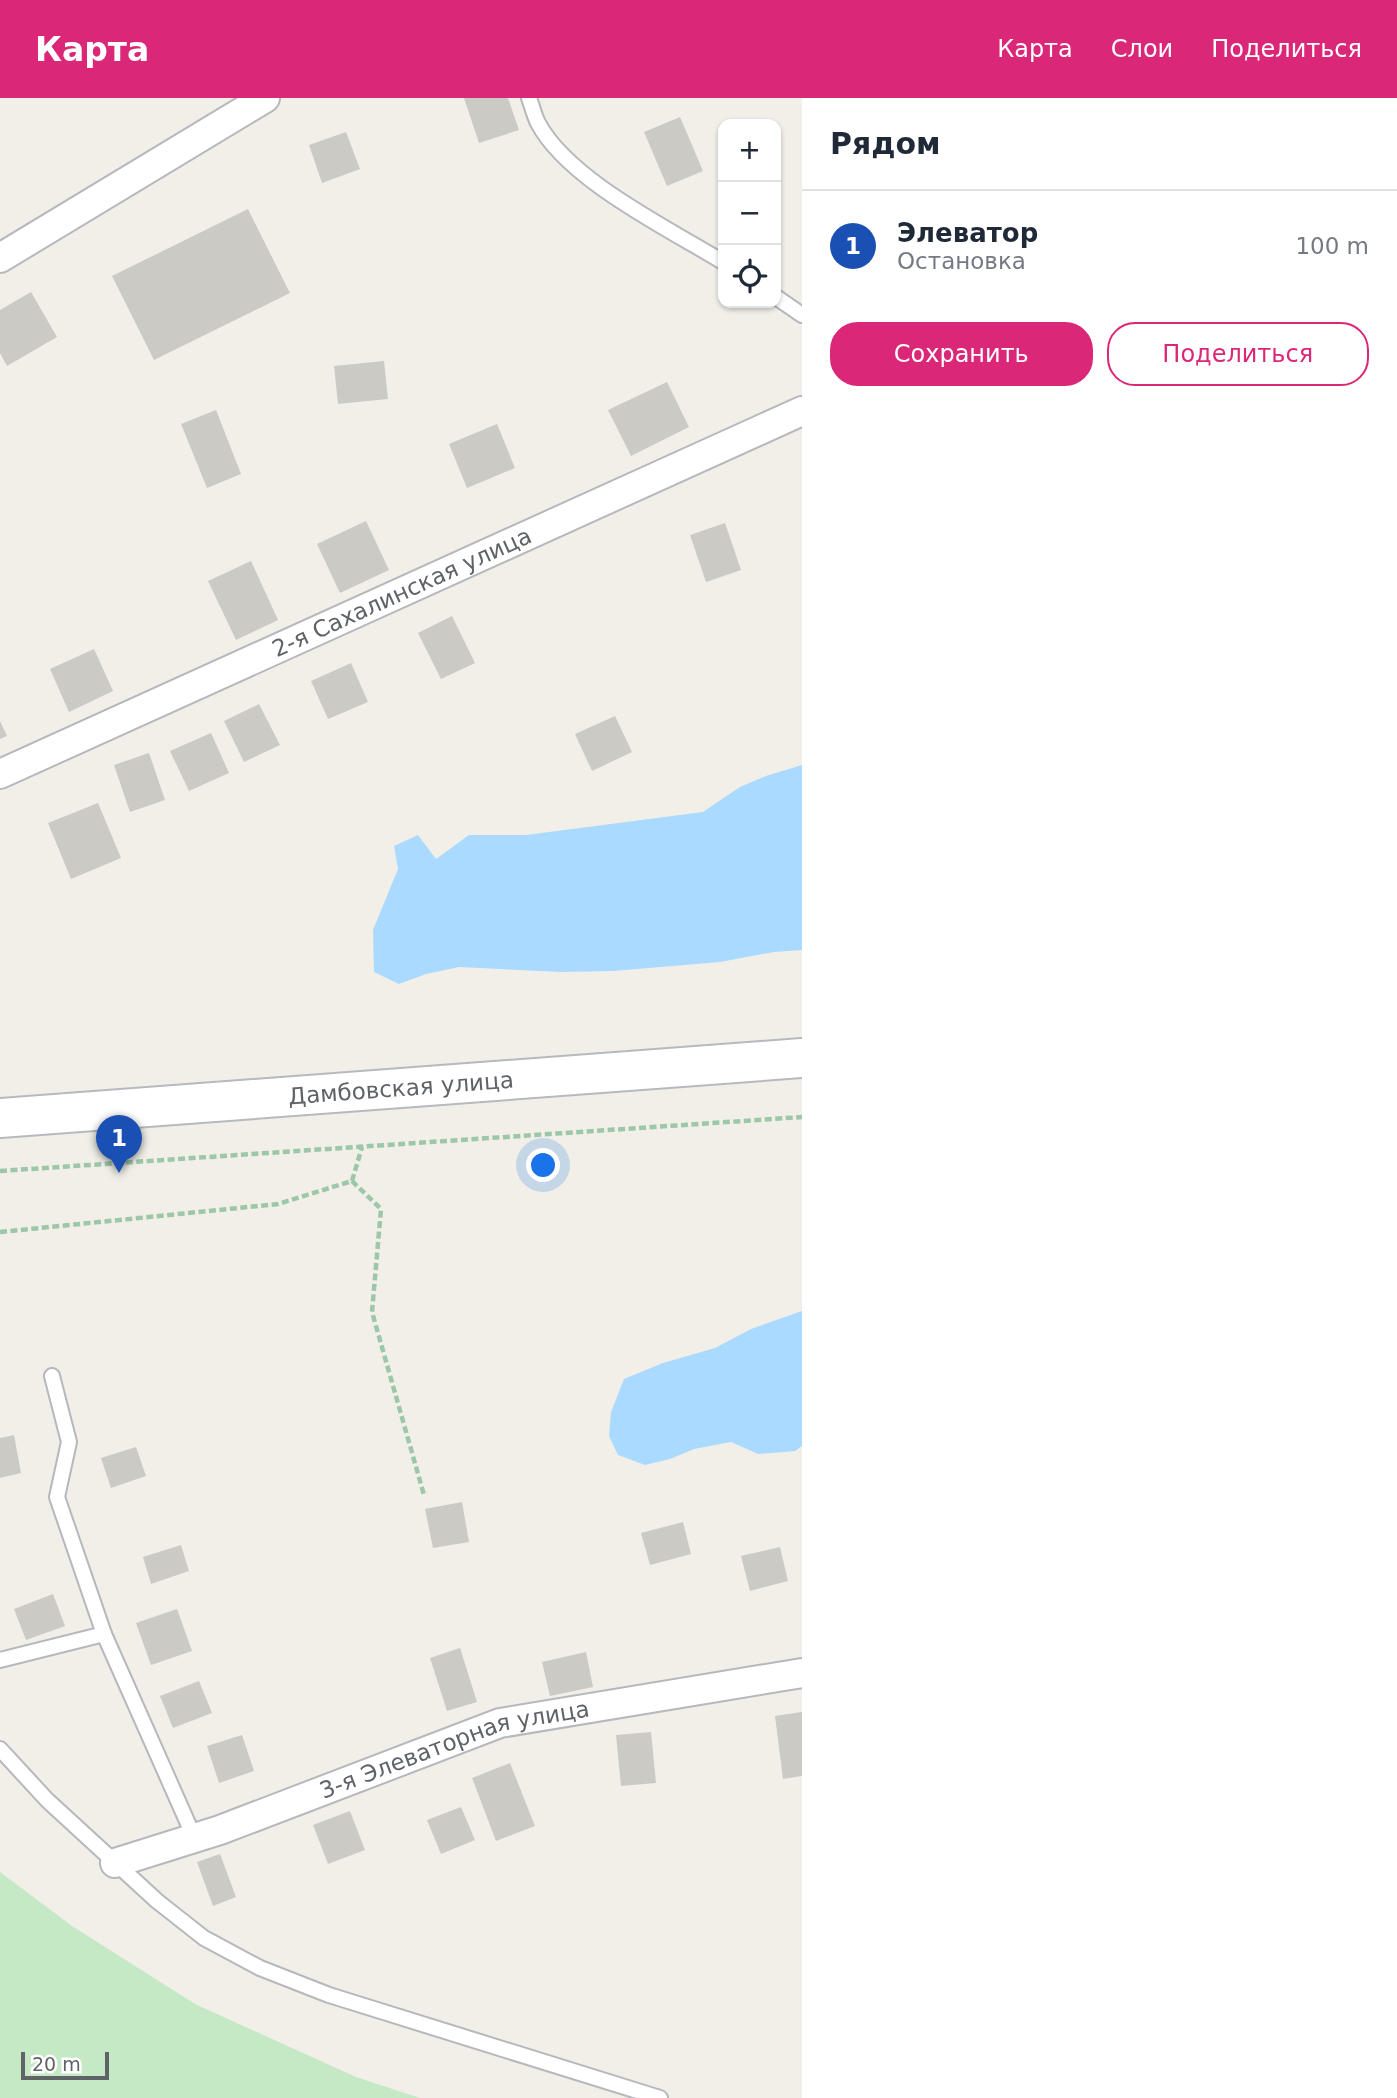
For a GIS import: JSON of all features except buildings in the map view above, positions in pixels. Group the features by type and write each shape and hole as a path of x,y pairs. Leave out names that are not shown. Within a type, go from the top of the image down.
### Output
{"main road":[{"name":"Дамбовская улица","path":"0,1118 802,1058"}],"street":[{"path":"0,258 265,98"},
{"name":"2-я Сахалинская улица","path":"0,774 802,411"},
{"name":"3-я Элеваторная улица","path":"115,1863 220,1830 500,1723 802,1673"}],"lane":[{"path":"529,98 539,125 568,161 596,184 718,259"},
{"path":"781,300 802,315"},
{"path":"52,1376 69,1442 57,1496 104,1634 194,1837"},
{"path":"0,1660 104,1634"},
{"path":"0,1749 47,1800 157,1900 204,1938 260,1968 329,1995 660,2098"}],"path":[{"path":"0,1171 802,1117"},
{"path":"352,1181 362,1147"},
{"path":"0,1232 278,1204 352,1181"},
{"path":"352,1181 381,1209 372,1312 425,1494"}],"green space":[{"path":"0,1872 72,1926 195,2004 356,2077 420,2098 0,2098"}],"water":[{"path":"802,765 802,950 720,962 613,971 561,972 459,967 426,974 399,984 374,972 373,930 398,869 394,846 418,835 436,859 469,835 526,835 703,812 740,787"},
{"path":"802,1311 802,1446 795,1451 758,1454 731,1442 694,1449 645,1465 618,1455 609,1436 611,1412 624,1379 663,1363 715,1348 751,1329"}],"place":[{"name":"Элеватор","path":"119,1173"}]}
